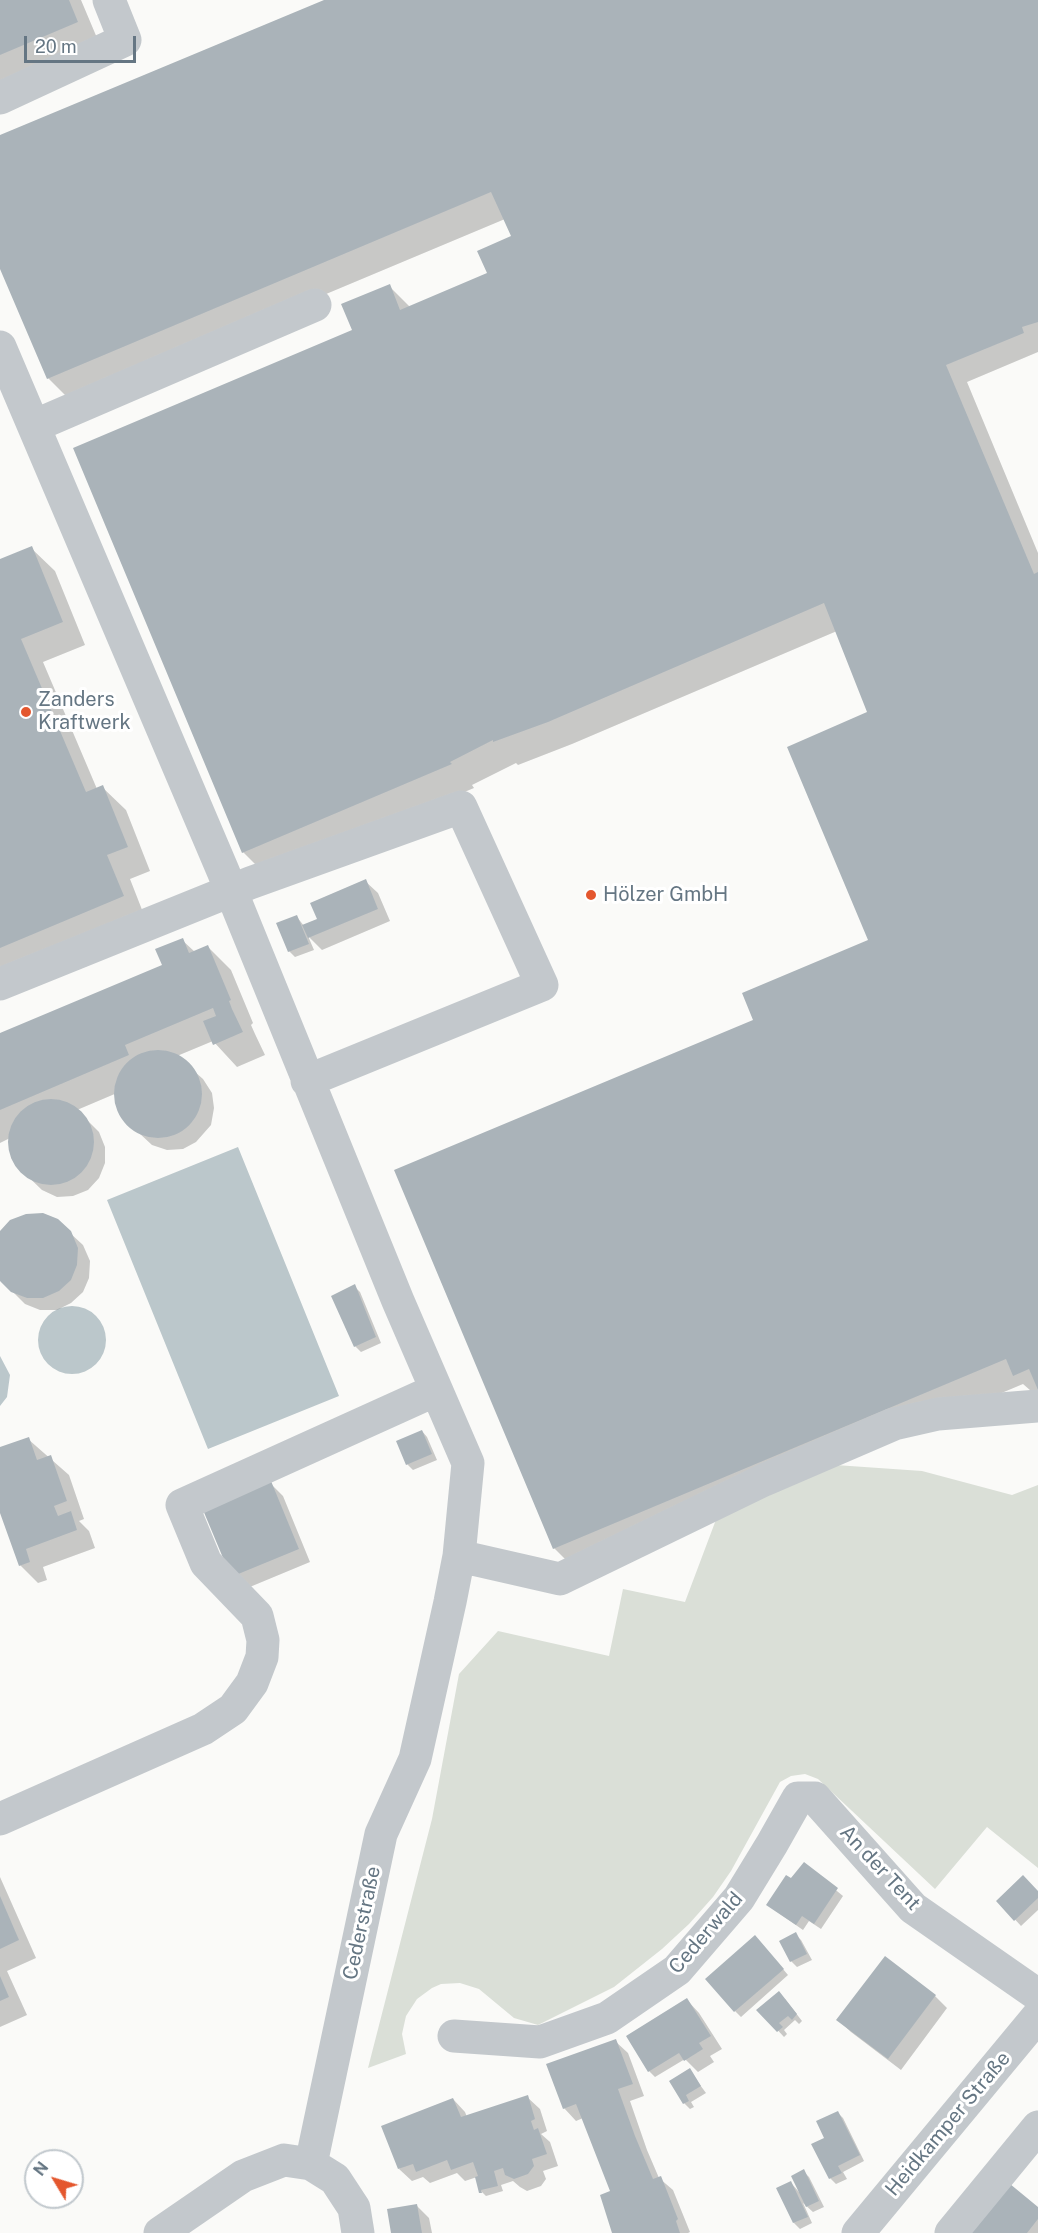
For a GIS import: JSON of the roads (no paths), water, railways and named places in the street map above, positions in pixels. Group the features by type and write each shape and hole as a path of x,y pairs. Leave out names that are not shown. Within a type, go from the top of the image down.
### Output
{"street":[{"path":"0,98 125,40 109,0"},
{"path":"34,426 315,305"},
{"name":"Cederstraße","path":"0,348 231,892 307,1081 468,1463 459,1556 415,1759 381,1834 311,2164"},
{"path":"0,984 231,892 460,807 542,985 307,1081"},
{"path":"0,1819 203,1729 233,1708 252,1683 262,1657 263,1640 257,1616 206,1563 182,1504 436,1390"},
{"path":"459,1556 560,1579 764,1480 894,1424 938,1414 1038,1406"},
{"name":"Cederwald","path":"454,2036 540,2042 607,2018 678,1970 739,1898 798,1798 815,1798"},
{"name":"An der Tent","path":"815,1798 913,1908 1038,1995"},
{"name":"Heidkamper Straße","path":"858,2233 1038,2016"},
{"path":"951,2233 1038,2127"},
{"path":"160,2233 243,2176 284,2160 311,2164 335,2179 354,2208 358,2233"}],"place":[{"name":"Zanders Kraftwerk","path":"26,712"},
{"name":"Hölzer GmbH","path":"591,895"}]}
